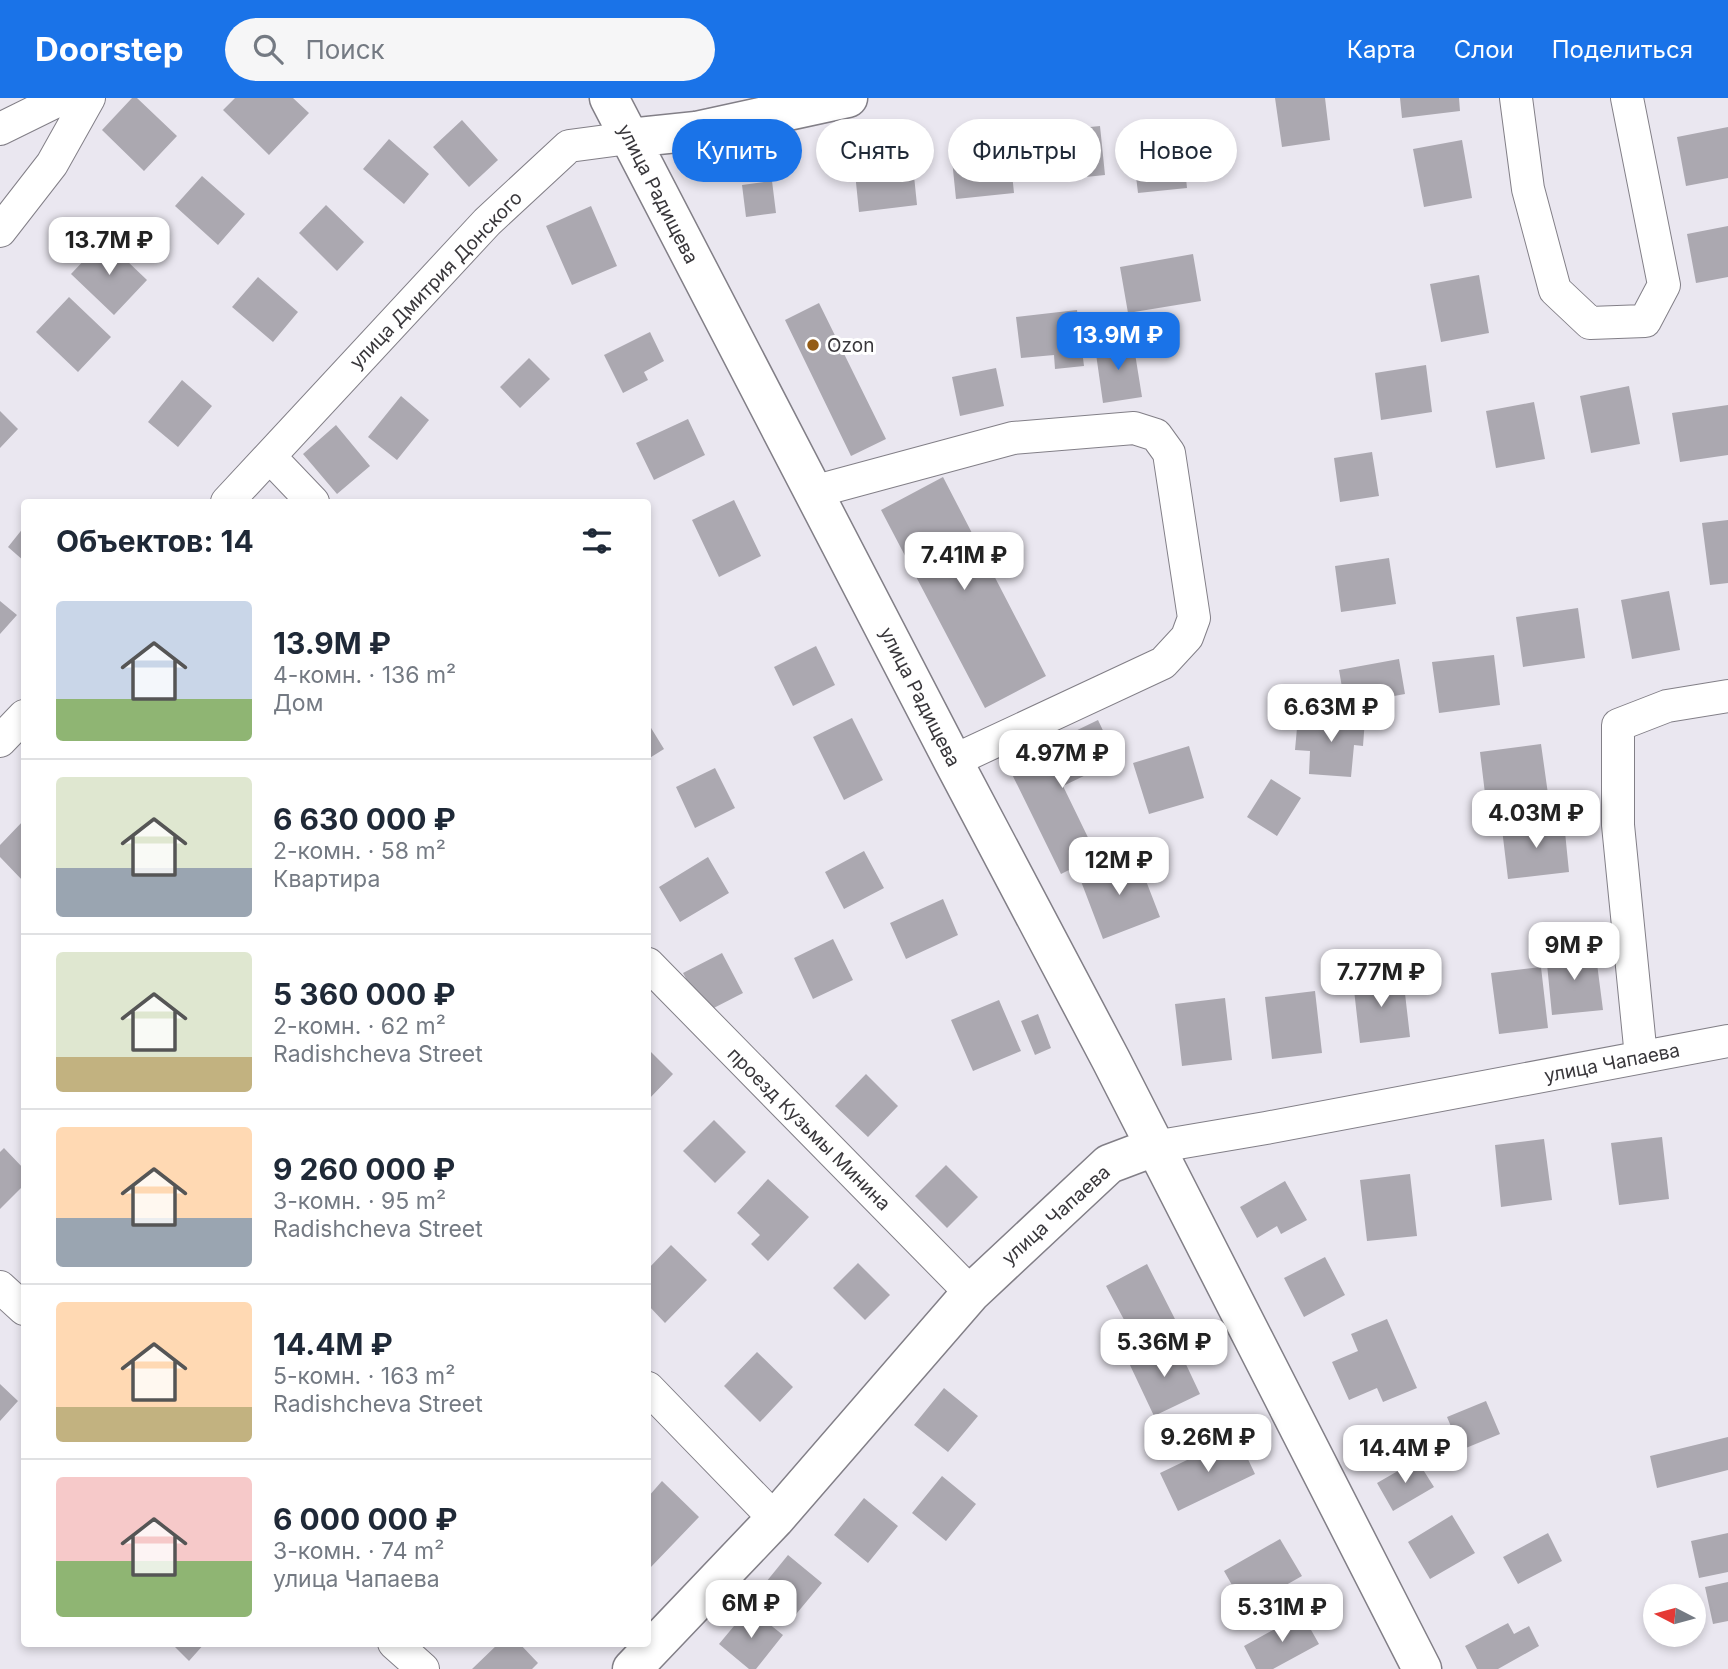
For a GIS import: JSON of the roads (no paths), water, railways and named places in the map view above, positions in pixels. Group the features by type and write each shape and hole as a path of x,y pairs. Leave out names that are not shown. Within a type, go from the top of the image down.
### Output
{"main road":[{"name":"улица Радищева","path":"609,98 1111,1060 1422,1669"},
{"name":"улица Дмитрия Донского","path":"629,138 696,131 848,98"},
{"name":"улица Чапаева","path":"632,1669 775,1519 971,1293 1109,1164 1154,1147"}],"street":[{"path":"0,129 62,98"},
{"path":"0,231 52,164 89,98"},
{"path":"1516,98 1528,189 1555,290 1590,324 1645,321 1664,285 1627,98"},
{"name":"улица Дмитрия Донского","path":"230,499 487,222 569,146 629,138"},
{"path":"813,492 1013,438 1134,428 1156,435 1169,453 1194,618 1187,637 1163,663 953,761"},
{"path":"270,457 310,499"},
{"path":"1641,1057 1618,825 1618,724 1667,706 1728,696"},
{"name":"проезд Кузьмы Минина","path":"651,967 971,1293"},
{"name":"улица Чапаева","path":"1154,1147 1728,1041"},
{"path":"0,1287 21,1306"},
{"path":"651,1391 775,1519"},
{"path":"398,1647 423,1669"}],"place":[{"name":"Ozon","path":"813,345"}]}
